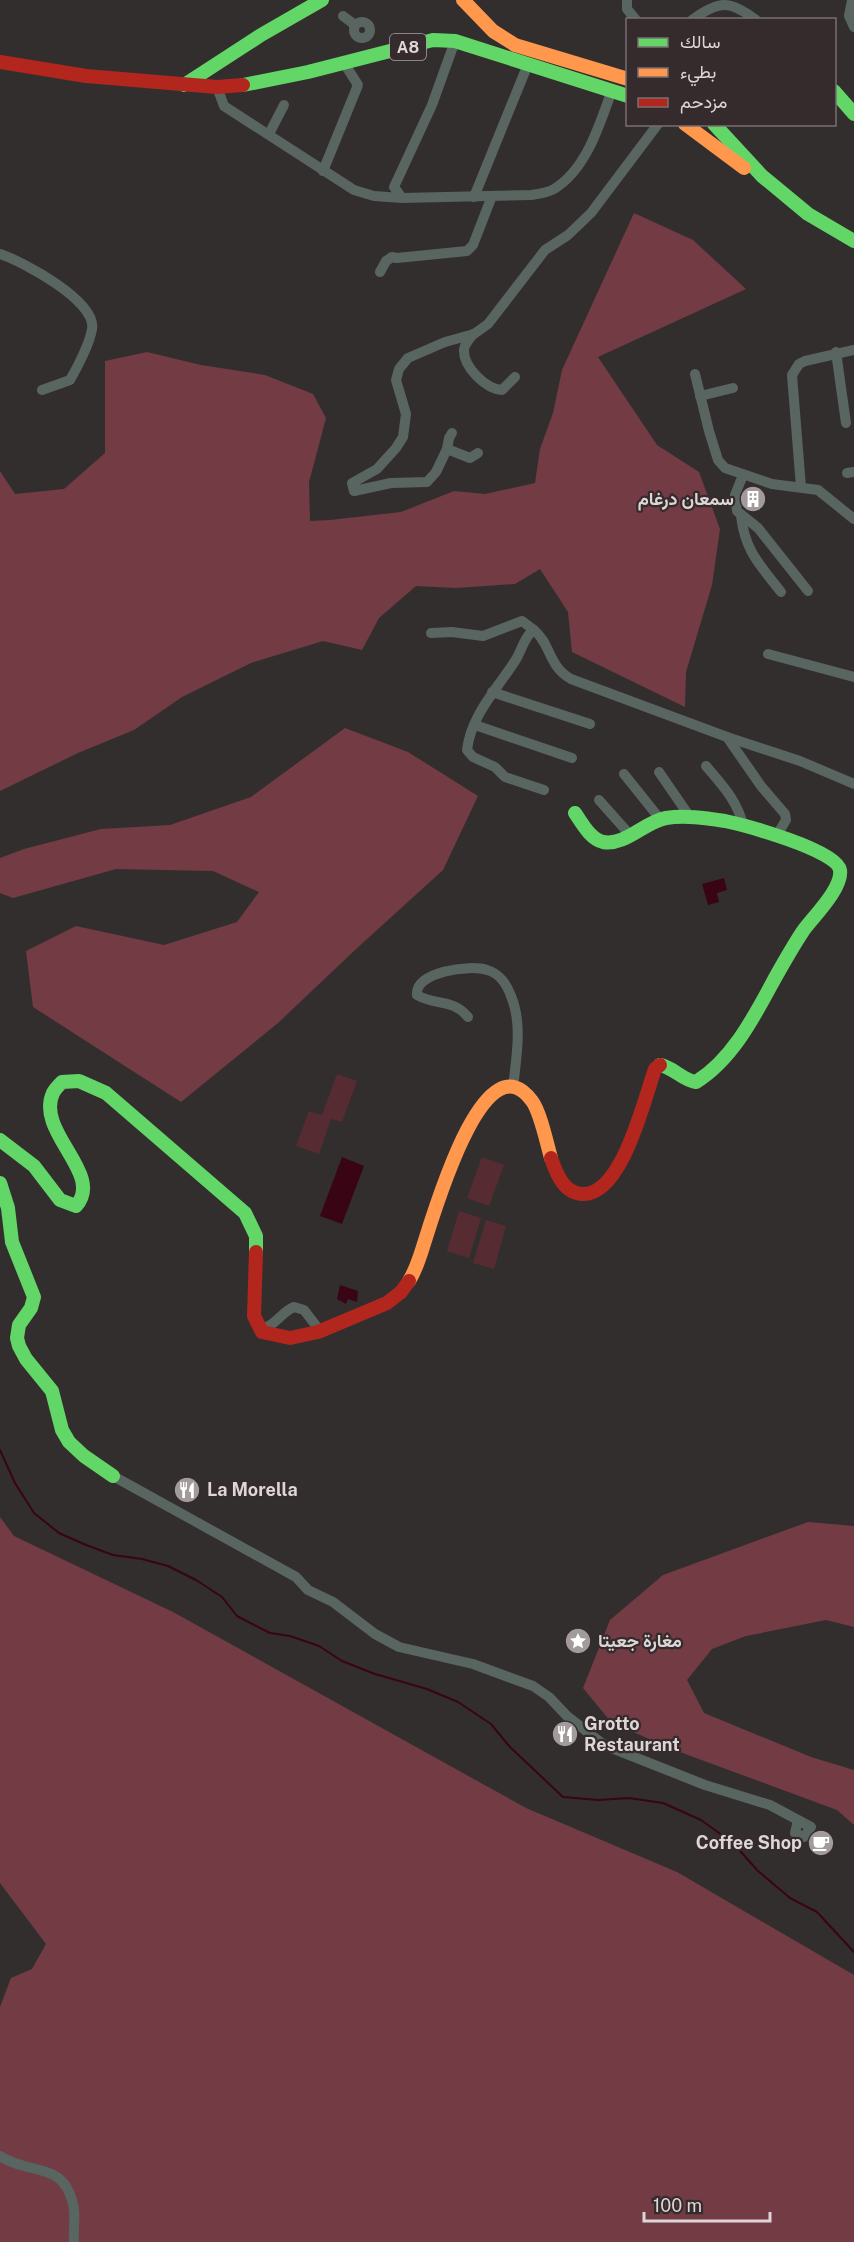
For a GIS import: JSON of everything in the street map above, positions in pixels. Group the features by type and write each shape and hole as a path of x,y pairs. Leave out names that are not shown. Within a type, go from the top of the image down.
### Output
{"main road":[{"path":"184,85 214,64 322,0"},
{"path":"463,0 485,26 501,39 626,79"},
{"name":"A8","path":"0,62 86,76 233,87 344,63 433,40 455,41 626,96"},
{"path":"214,64 212,80 217,87"},
{"path":"610,72 626,68"},
{"path":"836,93 854,114"},
{"path":"689,126 740,166 762,176"},
{"path":"718,127 762,176 808,214 854,241"},
{"path":"0,1140 24,1157 41,1173 60,1200 76,1206 81,1200 85,1186 57,1133 51,1109 53,1094 63,1082 79,1081 106,1093 245,1213 256,1236 254,1316 260,1329 269,1335 288,1338 306,1338 321,1332 386,1303 400,1293 417,1263 444,1183 470,1127 485,1101 493,1093 513,1088 520,1090 533,1102 557,1175 564,1186 570,1191 584,1195 602,1188 624,1156 655,1069 660,1065 668,1066 691,1082 696,1082 718,1063 744,1032 798,938 838,880 840,868 836,861 777,836 743,825 690,816 660,819 631,836 615,842 601,842 575,813"},
{"path":"0,1183 8,1208 12,1242 34,1297 33,1306 19,1322 17,1328 17,1339 21,1351 42,1375 53,1393 60,1425 66,1438 80,1453 113,1476"}],"street":[{"path":"627,0 627,9 634,18"},
{"path":"694,18 708,6 729,0 740,4 754,18"},
{"path":"852,0 849,16 854,27"},
{"path":"343,16 355,25 355,34 360,38 362,58"},
{"path":"402,198 394,187 432,105 455,41"},
{"path":"323,171 358,85 344,63"},
{"path":"474,197 528,64"},
{"path":"217,87 224,106 354,190 375,196 402,198 531,195 552,190 561,184 579,164 598,126 612,90"},
{"path":"269,134 284,105"},
{"path":"515,377 502,390 496,389 470,370 466,362 464,347 474,333 494,318 545,250 568,235 591,213 656,126"},
{"path":"380,272 386,261 392,257 467,251 473,244 492,196"},
{"path":"0,254 55,282 83,305 93,328 82,358 70,380 42,390"},
{"path":"452,433 436,472 427,482 391,483 354,491 352,483 377,469 403,437 406,414 396,380 399,369 408,357 474,333"},
{"path":"801,488 792,375 799,364 805,361 836,352 854,350"},
{"path":"836,352 846,423"},
{"path":"695,374 718,460 729,471 772,484 818,490 854,519"},
{"path":"700,396 733,388"},
{"path":"447,449 470,458 478,453"},
{"path":"743,475 734,500 737,511 758,528 808,591"},
{"path":"741,516 744,536 749,548 781,592"},
{"path":"431,633 452,632 483,636 522,621 539,634 561,674 727,737 800,761 854,784"},
{"path":"534,630 529,634 514,662 485,702 467,745 469,754 495,767 505,777 544,790"},
{"path":"768,654 854,677"},
{"path":"492,692 590,724"},
{"path":"475,725 572,758"},
{"path":"727,737 761,786 785,813 786,820 777,836"},
{"path":"706,766 732,798 743,825"},
{"path":"659,772 690,816"},
{"path":"624,774 660,819"},
{"path":"599,801 631,836"},
{"path":"468,1017 452,1004 423,999 417,995 416,989 419,984 436,975 468,969 487,970 503,981 512,997 517,1020 518,1042 513,1088"},
{"path":"260,1329 276,1323 294,1307 304,1310 321,1332"},
{"path":"113,1476 296,1577 308,1590 333,1602 381,1638 399,1647 473,1664 533,1686 604,1744 705,1785 767,1804 798,1820"},
{"path":"0,2156 8,2162 60,2178 67,2187 74,2207 74,2242"}],"shaded area":[{"path":"634,213 693,240 746,289 598,357 657,445 699,472 720,529 712,585 686,672 685,707 572,652 568,612 540,569 515,584 456,588 416,586 379,618 362,650 323,641 251,663 182,697 134,730 78,753 0,791 0,471 15,494 64,489 105,453 105,361 147,352 201,365 265,375 313,394 326,418 309,482 310,521 401,512 454,491 485,494 535,483 540,449 553,413 562,370"},
{"path":"345,728 408,752 478,796 443,870 278,1023 181,1102 33,1007 26,951 76,926 164,945 237,922 259,892 213,871 116,869 13,898 0,893 0,858 24,849 101,829 170,825 251,797"},
{"path":"724,878 727,890 717,893 719,902 708,905 702,884"},
{"path":"337,1074 357,1081 342,1122 331,1119 319,1154 296,1146 309,1111 322,1115"},
{"path":"342,1157 364,1166 342,1224 320,1216"},
{"path":"482,1157 504,1165 489,1206 467,1198"},
{"path":"459,1211 481,1218 469,1258 447,1251"},
{"path":"486,1220 506,1226 494,1269 473,1263"},
{"path":"340,1285 358,1291 357,1302 348,1299 346,1304 337,1299"},
{"path":"0,1517 14,1536 173,1612 526,1808 677,1872 854,1975 854,2242 0,2242 0,2007 11,1978 32,1969 46,1944 0,1883"},
{"path":"808,1522 854,1526 854,1627 826,1620 746,1636 712,1649 687,1680 704,1713 811,1757 854,1770 854,1825 837,1810 669,1748 611,1722 583,1688 610,1620 663,1575"}],"waterway":[{"path":"0,1450 15,1483 34,1513 59,1533 113,1555 168,1566 222,1597 237,1616 270,1633 290,1636 319,1646 342,1661 375,1674 427,1689 458,1702 491,1724 510,1747 563,1797 598,1800 629,1798 663,1803 701,1820 733,1843 758,1871 790,1898 817,1912 854,1952"}],"traffic: fast":[{"path":"184,85 261,35 322,0"},
{"path":"243,85 308,72 433,40 455,41 626,95"},
{"path":"836,93 854,114"},
{"path":"716,126 762,176 808,214 854,241"},
{"path":"575,813 590,834 603,842 627,837 666,818 688,817 725,821 769,833 807,847 835,862 840,870 840,877 832,894 803,931 751,1021 721,1061 696,1082 660,1065"},
{"path":"0,1140 34,1166 60,1200 76,1206 83,1194 82,1180 77,1166 53,1123 50,1108 53,1093 62,1082 79,1081 106,1093 245,1213 256,1236 256,1252"},
{"path":"0,1183 8,1208 12,1242 34,1297 31,1308 19,1325 17,1338 19,1346 26,1359 52,1391 62,1430 69,1442 84,1456 113,1476"}],"traffic: slow":[{"path":"463,0 493,31 515,45 626,78"},
{"path":"688,126 744,168"},
{"path":"409,1281 418,1263 446,1178 461,1143 477,1113 495,1093 513,1087 532,1101 551,1158"}],"traffic: jam":[{"path":"0,62 86,76 217,87 243,85"},
{"path":"551,1158 561,1181 575,1193 582,1194 596,1190 609,1180 620,1164 629,1144 655,1069 660,1065"},
{"path":"256,1252 254,1316 262,1332 290,1338 318,1332 387,1303 401,1292 409,1281"}],"place":[{"name":"سمعان درغام","path":"753,499"},
{"name":"La Morella","path":"187,1490"},
{"name":"مغارة جعيتا","path":"578,1641"},
{"name":"Grotto Restaurant","path":"565,1734"},
{"name":"Coffee Shop","path":"821,1843"}]}
